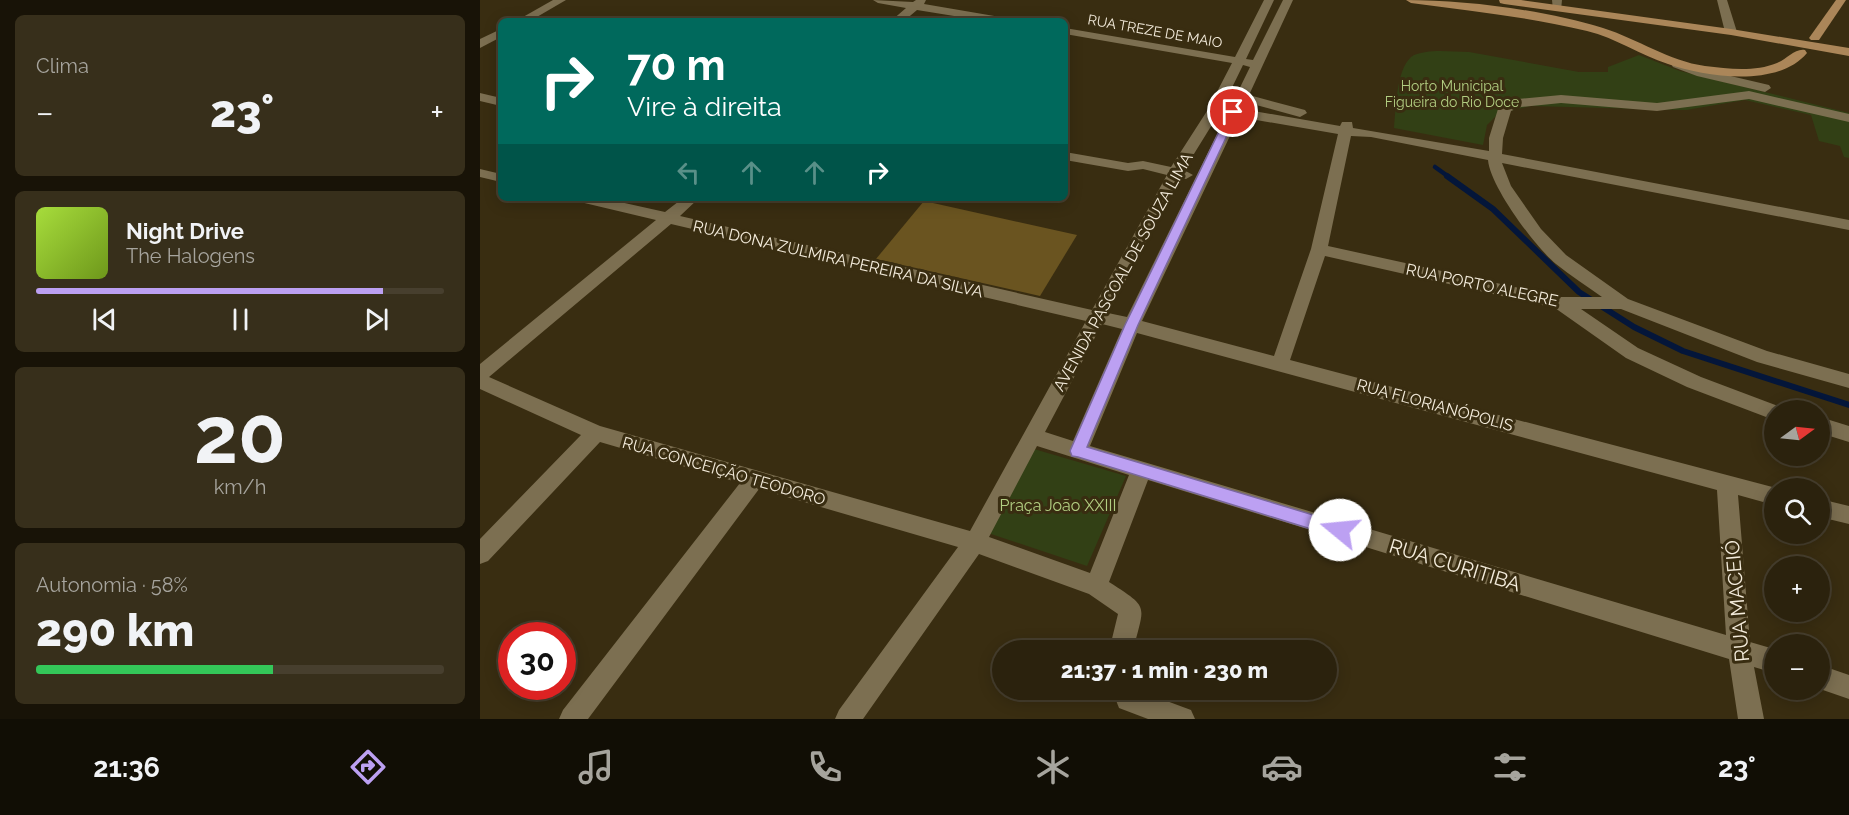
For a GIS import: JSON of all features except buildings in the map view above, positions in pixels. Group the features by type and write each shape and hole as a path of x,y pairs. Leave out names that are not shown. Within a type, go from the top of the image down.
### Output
{"main road":[{"path":"1411,0 1554,20 1608,33 1671,61 1709,69 1756,72 1784,66 1795,60 1801,53"},
{"path":"1497,0 1557,4 1849,52"},
{"path":"1815,38 1841,0"}],"street":[{"path":"528,18 561,0"},
{"path":"878,0 918,3 991,18"},
{"name":"AVENIDA PASCOAL DE SOUZA LIMA","path":"848,719 975,542 1175,173 1214,111 1269,0"},
{"name":"AVENIDA PASCOAL DE SOUZA LIMA","path":"1078,451 1132,325 1288,0"},
{"path":"1722,0 1731,32"},
{"path":"900,18 918,3"},
{"name":"RUA TREZE DE MAIO","path":"1068,32 1256,64"},
{"path":"481,42 498,34"},
{"path":"1671,61 1701,73 1849,108"},
{"path":"1622,303 1560,259 1536,233 1504,186 1495,163 1496,138 1505,109 1518,103 1561,99 1657,106 1749,95 1849,118"},
{"path":"480,97 498,101"},
{"path":"1214,111 1237,104 1346,129 1849,225"},
{"path":"1280,364 1319,249 1346,129"},
{"path":"1068,147 1134,158 1143,165"},
{"path":"1068,157 1128,167 1143,165 1203,178"},
{"path":"480,173 498,177"},
{"name":"RUA DONA ZULMIRA PEREIRA DA SILVA","path":"594,201 1095,318"},
{"path":"480,374 689,201"},
{"name":"RUA PORTO ALEGRE","path":"1319,249 1560,303 1622,303 1763,357 1849,381"},
{"path":"1560,303 1632,353 1694,382 1764,408"},
{"name":"RUA FLORIANÓPOLIS","path":"1095,318 1132,325 1764,493"},
{"name":"RUA CONCEIÇÃO TEODORO","path":"480,381 596,433 975,542"},
{"path":"1830,428 1849,434"},
{"path":"480,554 596,433"},
{"name":"RUA CURITIBA","path":"1033,437 1764,658"},
{"path":"1096,586 1141,471"},
{"path":"572,719 754,480"},
{"name":"RUA MACEIÓ","path":"1727,483 1739,649 1750,719"},
{"path":"1830,510 1849,515"},
{"path":"975,542 1096,586 1131,609 1124,640"},
{"path":"1830,680 1849,687"},
{"path":"1131,700 1182,719"}],"green space":[{"name":"Horto Municipal Figueira do Rio Doce","path":"1440,51 1469,52 1579,72 1608,72 1608,67 1639,55 1680,71 1849,113 1849,158 1844,157 1840,146 1819,141 1811,115 1745,100 1686,110 1530,106 1498,114 1487,125 1483,145 1394,128 1398,91 1406,63 1417,54"},
{"name":"Praça João XXIII","path":"1034,449 1126,476 1087,566 988,533"}],"waterway":[{"path":"1435,167 1449,177"},
{"path":"1447,176 1493,209 1579,292 1634,327 1683,351 1849,405"}],"route":[{"path":"1233,112 1132,325 1078,451 1340,530"}]}
